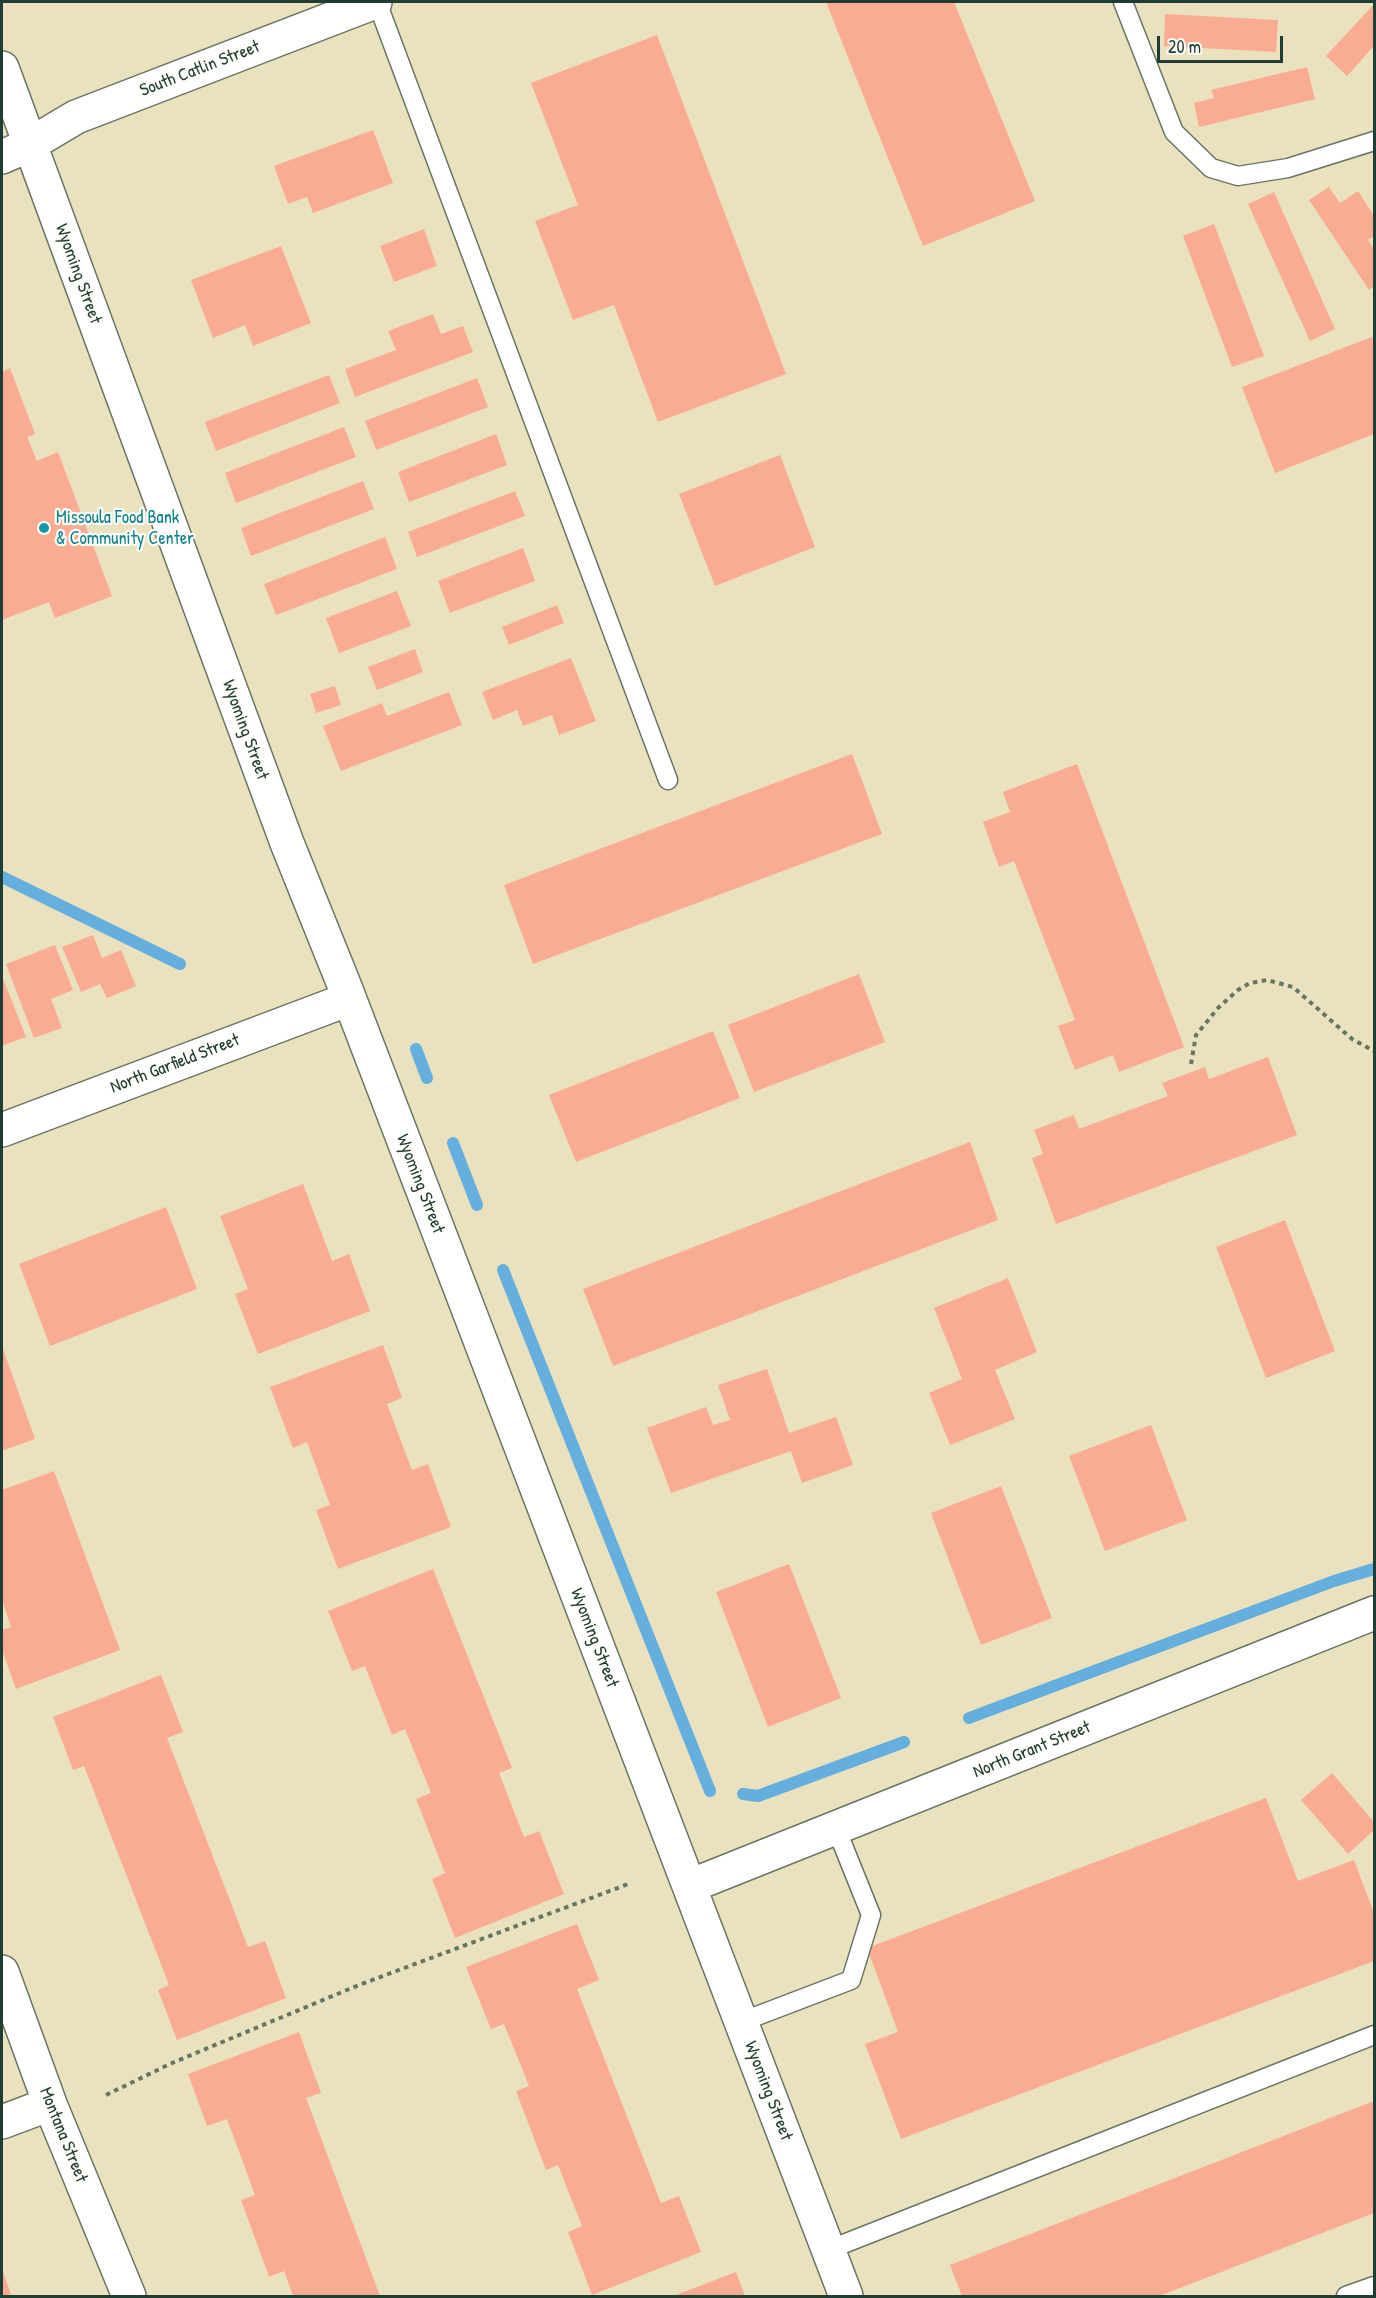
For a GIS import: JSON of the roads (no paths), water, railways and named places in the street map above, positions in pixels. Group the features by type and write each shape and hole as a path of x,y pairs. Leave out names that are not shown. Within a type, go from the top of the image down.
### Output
{"street":[{"name":"South Catlin Street","path":"15,151 76,117 376,2"},
{"name":"Wyoming Street","path":"2,68 15,151 350,999 846,2296"},
{"name":"North Garfield Street","path":"2,1130 350,999"},
{"name":"North Grant Street","path":"690,1886 1374,1613"},
{"name":"Montana Street","path":"2,1972 50,2104 129,2296"},
{"path":"2,2122 50,2104"}],"lane":[{"path":"376,2 668,780"},
{"path":"1123,2 1174,132 1210,168 1238,176 1288,168 1374,141"},
{"path":"741,2022 850,1980 872,1915 836,1828"},
{"path":"828,2250 1374,2035"},
{"path":"1346,2296 1374,2286"}],"waterway":[{"path":"2,877 180,964"},
{"path":"416,1049 427,1078"},
{"path":"453,1143 477,1205"},
{"path":"503,1270 710,1791"},
{"path":"969,1718 1334,1581 1374,1569"},
{"path":"743,1794 758,1796 904,1742"}],"place":[{"name":"Missoula Food Bank & Community Center","path":"44,528"}]}
